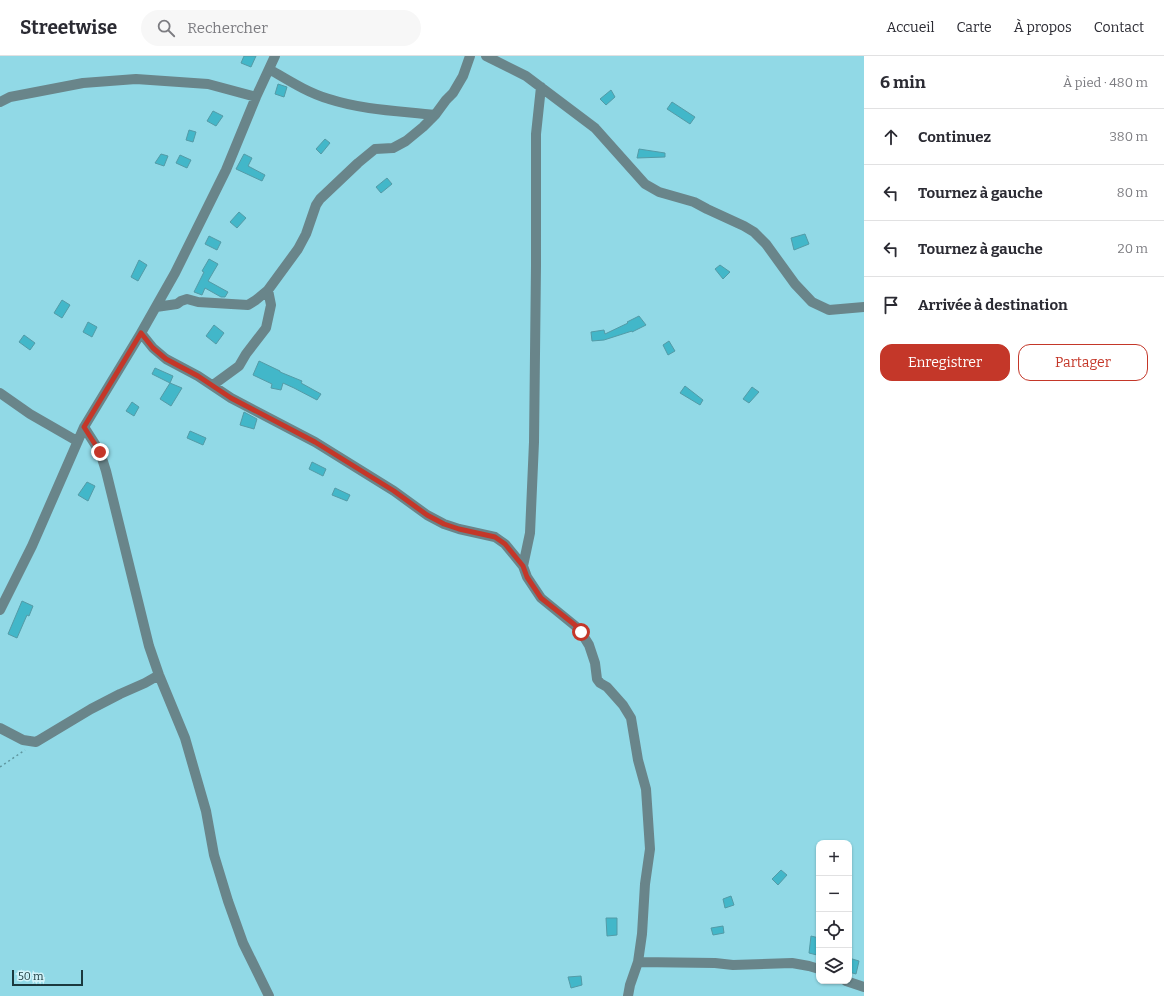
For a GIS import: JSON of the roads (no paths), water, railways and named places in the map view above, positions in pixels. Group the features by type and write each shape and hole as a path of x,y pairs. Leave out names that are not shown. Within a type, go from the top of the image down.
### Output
{"street":[{"path":"0,610 32,546 84,427 141,333 175,273 226,170 256,97 275,56"},
{"path":"156,307 177,304 187,299 198,302 248,305 256,300 268,290 298,249 306,234 316,205 320,199 375,149 393,148 406,141 423,127 453,93 463,76 470,56"},
{"path":"486,56 502,59 595,128 645,184 659,192 694,202 754,232 766,244 795,284 812,302 829,310 864,307"},
{"path":"269,69 312,93 328,99 351,105 435,115"},
{"path":"0,102 10,97 83,83 136,79 208,84 256,97"},
{"path":"523,566 530,533 534,442 536,134 541,87"},
{"path":"213,385 239,366 246,354 266,328 271,305 268,290"},
{"path":"141,333 153,348 166,359 198,376 231,398 315,442 394,491 427,515 444,524 459,529 495,537 505,544 523,566 527,577 541,598 575,625 581,632 589,645 597,679 600,683 607,687 631,718 638,760 646,789 650,849 645,884 642,934 638,962 628,996"},
{"path":"0,392 30,414 77,441"},
{"path":"84,427 100,452 106,471 148,646 185,738 206,810 214,855 228,902 243,943 269,996"},
{"path":"0,728 23,740 36,742 92,709 159,675"},
{"path":"638,962 715,963 733,965 792,963 816,969"},
{"path":"852,983 864,987"}]}
